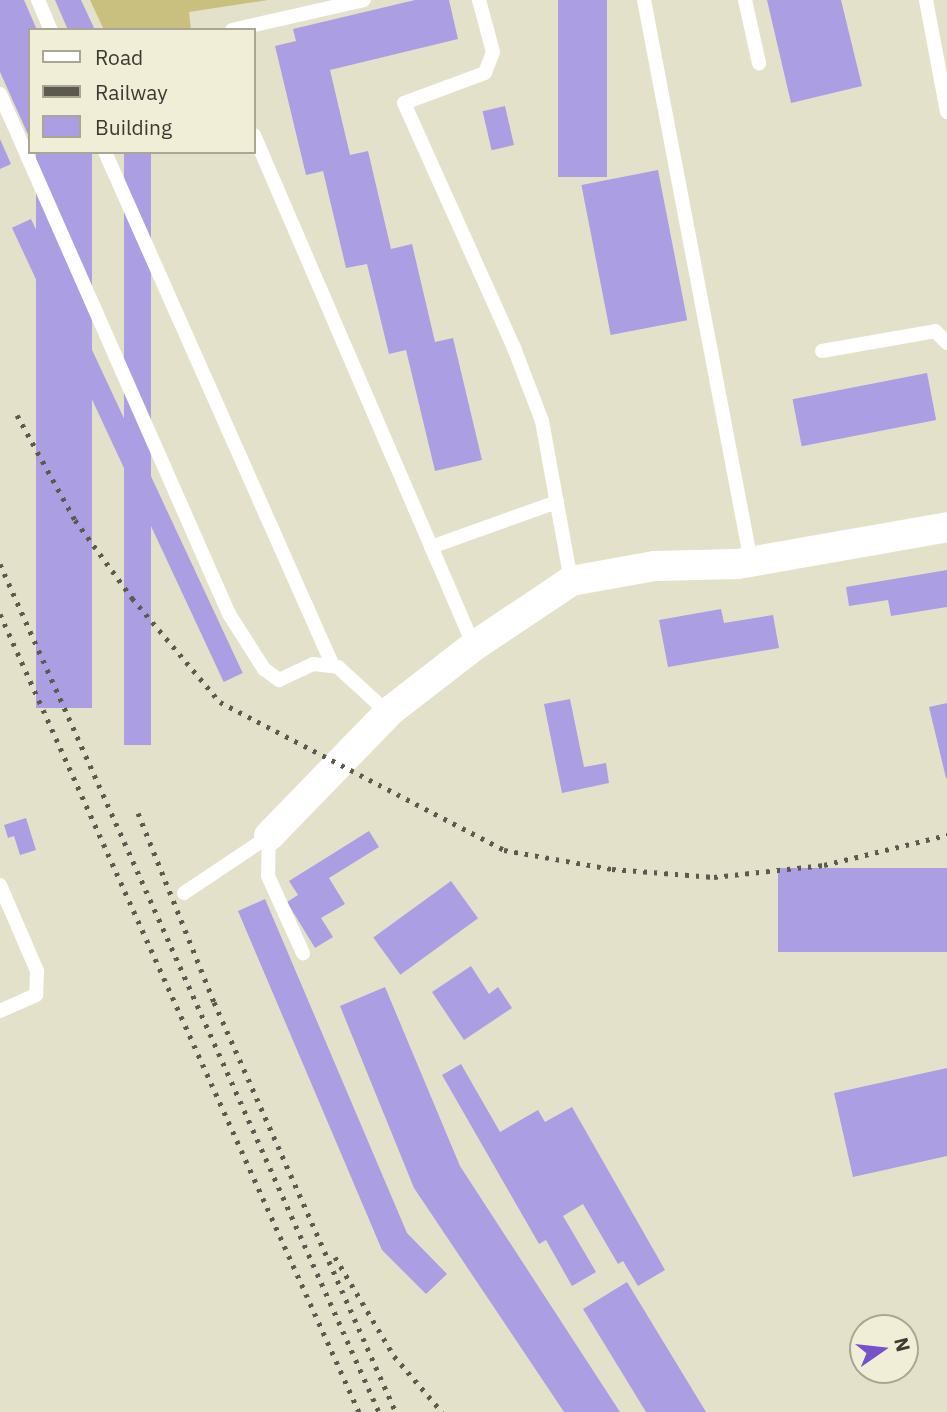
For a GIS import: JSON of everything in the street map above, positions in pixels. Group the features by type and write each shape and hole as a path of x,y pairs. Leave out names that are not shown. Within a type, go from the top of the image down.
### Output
{"street":[{"path":"269,836 388,713 474,646 571,581 655,566 751,562 947,527"}],"lane":[{"path":"38,0 50,28"},
{"path":"241,28 364,0"},
{"path":"479,0 493,52 485,73 404,103 519,360 542,421 571,581"},
{"path":"644,0 751,562"},
{"path":"745,0 759,63"},
{"path":"926,0 947,112"},
{"path":"0,94 229,614 264,668 279,680 314,664 333,666"},
{"path":"256,140 474,646"},
{"path":"106,154 333,666 388,713"},
{"path":"822,351 935,331 947,343"},
{"path":"431,547 557,502"},
{"path":"184,894 269,836"},
{"path":"269,836 268,876 303,953"},
{"path":"0,885 37,971 36,995 0,1011"}],"shaded area":[{"path":"90,0 268,0 189,12 191,28 103,28"}],"building":[{"path":"0,0 24,0 36,28 28,28 28,135 0,72"},
{"path":"55,0 81,0 94,28 67,28"},
{"path":"415,0 449,0 458,39 330,70 350,155 368,151 391,249 412,244 435,342 453,338 482,460 435,471 406,350 389,354 367,264 346,268 323,171 306,175 275,46 296,41 293,29"},
{"path":"558,0 607,0 607,177 558,177"},
{"path":"767,0 841,0 862,86 791,103"},
{"path":"505,106 514,145 492,150 483,111"},
{"path":"0,139 11,164 0,169"},
{"path":"36,154 92,154 92,708 36,708"},
{"path":"124,154 151,154 151,745 124,745"},
{"path":"658,170 687,320 611,335 581,185"},
{"path":"31,219 243,673 224,682 12,228"},
{"path":"927,373 936,420 802,446 793,399"},
{"path":"947,570 947,607 891,616 888,600 849,606 846,587"},
{"path":"721,609 724,623 773,615 779,648 668,667 659,620"},
{"path":"570,699 584,767 606,763 609,783 562,793 544,704"},
{"path":"947,703 947,778 946,778 929,707"},
{"path":"26,818 36,850 20,855 14,836 8,838 4,825"},
{"path":"369,831 379,847 329,878 345,904 321,918 333,937 315,948 287,902 298,895 289,881"},
{"path":"778,868 947,868 947,952 778,952"},
{"path":"451,881 478,918 400,975 373,937"},
{"path":"265,899 407,1233 447,1274 426,1294 382,1250 238,911"},
{"path":"471,966 489,994 498,987 512,1008 464,1040 432,992"},
{"path":"385,987 460,1166 620,1412 564,1412 414,1188 340,1006"},
{"path":"461,1064 500,1132 538,1110 545,1122 572,1107 665,1270 638,1286 623,1261 618,1264 583,1204 563,1216 596,1272 572,1286 546,1240 539,1244 442,1075"},
{"path":"947,1068 947,1156 853,1177 834,1093"},
{"path":"627,1282 706,1412 646,1412 583,1309"}],"railway":[{"path":"17,415 75,520 132,598 220,702 504,850 612,869 714,877 824,865 947,835"},
{"path":"0,564 379,1412"},
{"path":"0,614 359,1412"},
{"path":"138,813 214,1002 396,1412"},
{"path":"335,1257 394,1356 442,1412"}]}
